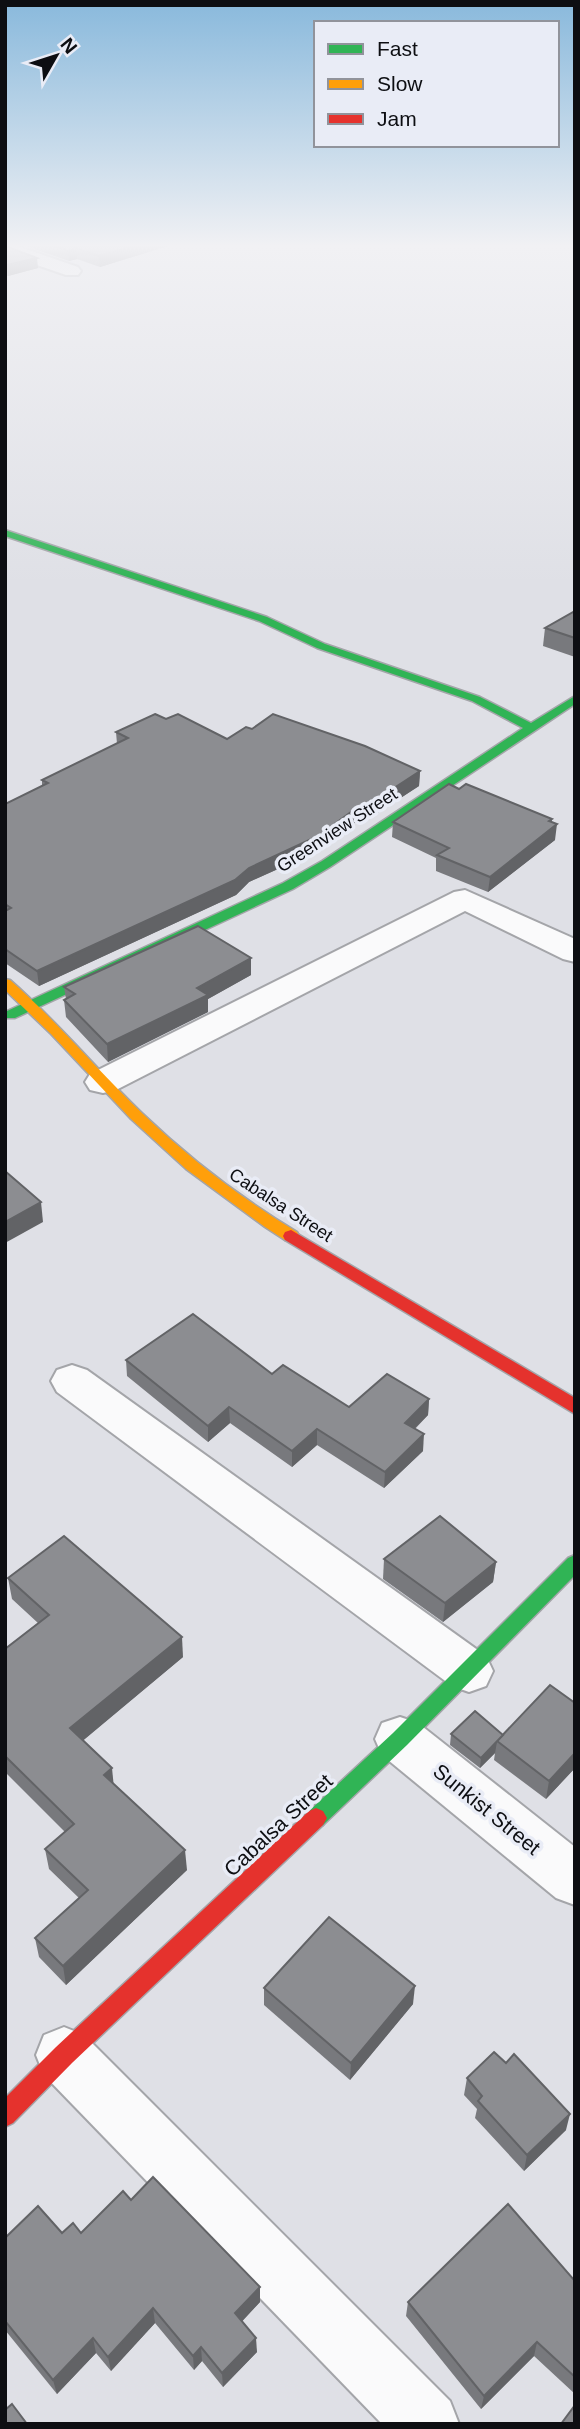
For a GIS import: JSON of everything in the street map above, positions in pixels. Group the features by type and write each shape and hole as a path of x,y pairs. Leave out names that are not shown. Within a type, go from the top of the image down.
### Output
{"street":[{"path":"5,533 263,619 321,646 476,699 531,727"},
{"name":"Greenview Street","path":"5,1017 288,886 326,864 575,699"},
{"path":"103,1082 465,899 575,952"},
{"name":"Cabalsa Street","path":"5,983 31,1005 103,1082 195,1170 262,1219 575,1407"},
{"path":"72,1381 469,1671"},
{"name":"Cabalsa Street","path":"5,2115 64,2055 400,1739 575,1563"},
{"name":"Sunkist Street","path":"400,1739 575,1880"},
{"path":"64,2055 427,2424"}],"building":[{"path":"575,611 575,638 545,628"},
{"path":"155,714 166,719 178,714 227,739 246,727 252,729 273,714 365,746 420,771 362,809 358,807 318,836 249,868 235,880 37,971 5,949 5,911 11,908 5,904 5,804 48,783 42,780 128,738 116,732"},
{"path":"449,784 459,789 466,784 552,819 549,821 557,824 490,877 437,855 449,848 393,822"},
{"path":"198,926 251,958 197,988 208,995 107,1044 64,1000 75,994 64,987"},
{"path":"5,1171 41,1202 5,1222"},
{"path":"193,1314 272,1374 283,1365 349,1407 387,1374 429,1399 405,1423 424,1434 385,1472 317,1429 292,1451 229,1407 208,1426 126,1360"},
{"path":"440,1516 496,1562 445,1603 384,1559"},
{"path":"64,1536 182,1637 70,1728 112,1768 104,1775 185,1850 63,1966 35,1938 88,1890 45,1849 74,1824 5,1756 5,1649 49,1615 8,1578"},
{"path":"550,1685 575,1703 575,1753 549,1781 497,1741"},
{"path":"475,1711 503,1735 481,1758 451,1734"},
{"path":"329,1917 415,1986 351,2063 264,1988"},
{"path":"494,2052 506,2063 514,2054 570,2114 527,2155 478,2101 482,2096 467,2078"},
{"path":"153,2177 260,2287 235,2313 256,2338 222,2373 201,2347 193,2356 153,2308 108,2357 93,2338 53,2380 5,2321 5,2238 38,2206 62,2233 73,2223 81,2233 123,2191 131,2200"},
{"path":"508,2204 575,2281 575,2377 537,2342 484,2396 408,2302"},
{"path":"12,2404 27,2424 5,2424 5,2410"},
{"path":"575,2405 575,2424 561,2424"}],"traffic: fast":[{"path":"5,533 263,619 321,646 476,699 531,728"},
{"path":"10,1015 288,886 326,864 575,699"},
{"path":"316,1818 400,1739 575,1563"}],"traffic: slow":[{"path":"5,983 40,1014 136,1116 172,1150 230,1196 291,1236"}],"traffic: jam":[{"path":"291,1236 575,1407"},
{"path":"5,2115 64,2055 316,1818"}]}
